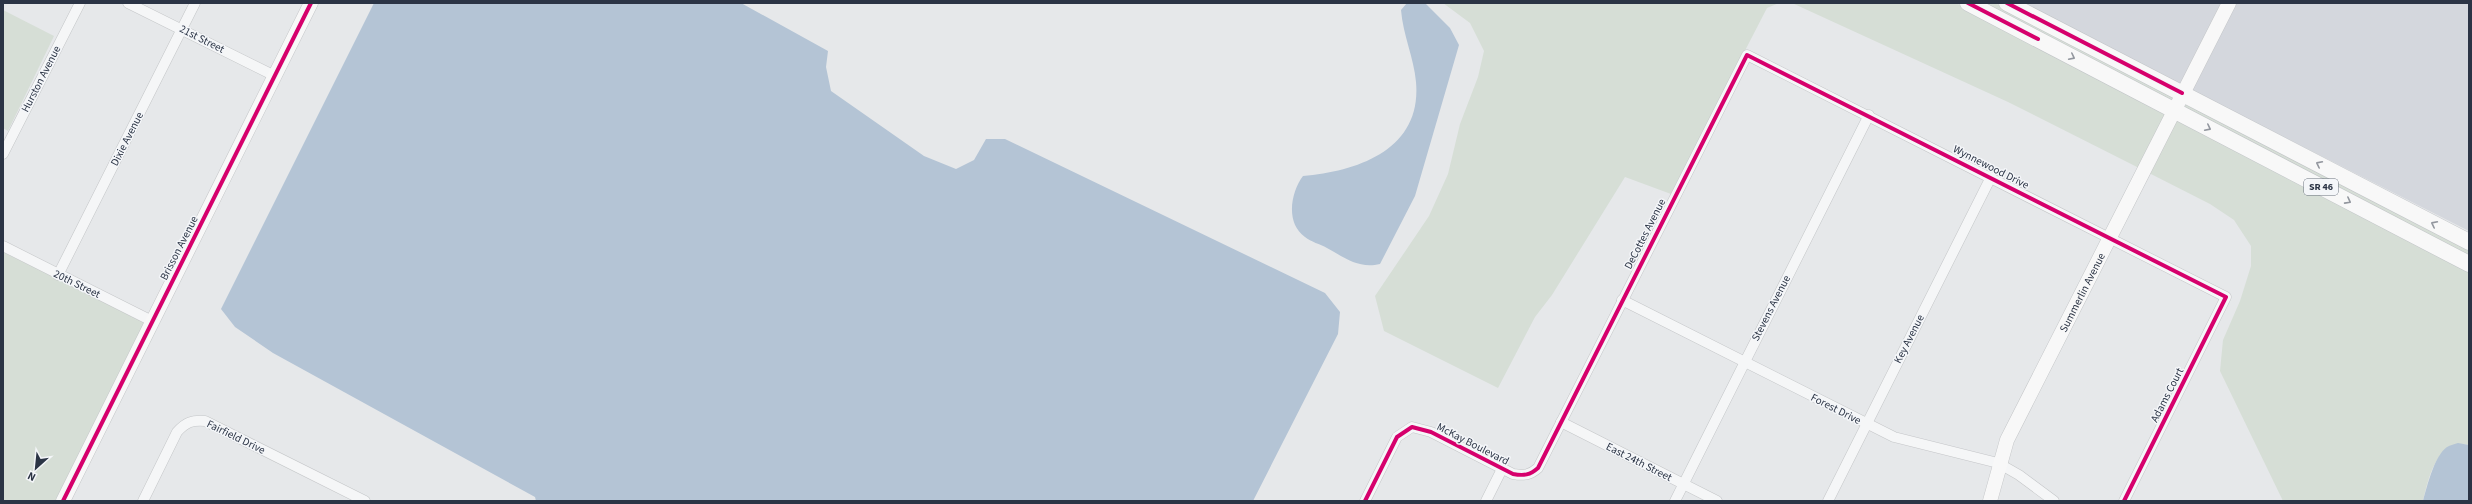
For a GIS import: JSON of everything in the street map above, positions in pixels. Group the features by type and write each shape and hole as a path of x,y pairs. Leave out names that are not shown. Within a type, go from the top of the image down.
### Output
{"main road":[{"name":"SR 46","path":"1968,3 2469,264"},
{"name":"SR 46","path":"2007,3 2469,242"}],"street":[{"name":"Hurston Avenue","path":"3,154 80,3"},
{"name":"21st Street","path":"128,3 182,28 275,76"},
{"name":"Dixie Avenue","path":"58,275 195,3"},
{"name":"Brisson Avenue","path":"63,501 311,3"},
{"name":"Summerlin Avenue","path":"1990,501 1998,464 2007,440 2229,3"},
{"name":"Wynnewood Drive","path":"1747,56 1869,115 2226,297"},
{"name":"DeCottes Avenue","path":"1562,422 1622,300 1747,56"},
{"name":"Stevens Avenue","path":"1675,501 1743,362 1869,115"},
{"name":"Key Avenue","path":"1828,501 1990,177"},
{"name":"20th Street","path":"3,246 152,321"},
{"name":"Adams Court","path":"2124,501 2226,297"},
{"name":"Forest Drive","path":"1622,300 1894,437 1998,464 2019,475 2054,501"},
{"name":"Fairfield Drive","path":"143,501 177,432 184,423 193,420 205,421 365,501"},
{"name":"McKay Boulevard","path":"1365,501 1397,437 1412,427 1431,432 1513,474 1531,474 1543,461 1562,422"},
{"name":"East 24th Street","path":"1562,422 1716,501"},
{"path":"1486,501 1502,469"}],"shaded area":[{"path":"1443,3 1779,3 1767,8 1671,194 1625,177 1552,295 1535,317 1498,388 1384,331 1375,296 1429,216 1448,174 1460,124 1478,77 1484,51 1470,23"},
{"path":"1792,3 1956,3 2167,112 2139,168 2008,102"},
{"path":"1979,3 1995,3 2176,96 2172,103"},
{"path":"2020,3 2469,3 2469,231 2461,227"},
{"path":"3,10 54,36 8,131 3,128"},
{"path":"2183,102 2469,248 2469,260 2182,109"},
{"path":"2175,117 2469,272 2469,445 2458,445 2449,448 2442,453 2436,461 2428,481 2423,501 2283,501 2220,371 2223,340 2240,301 2251,266 2251,246 2234,220 2210,204 2147,172"},
{"path":"3,252 146,323 58,501 3,501"}],"water":[{"path":"374,3 741,3 828,51 826,67 831,91 924,156 956,169 974,160 986,139 1005,139 1325,293 1340,312 1338,334 1253,501 536,501 535,497 273,353 235,327 221,309"},
{"path":"1407,3 1425,3 1450,28 1459,45 1415,196 1380,264 1359,264 1346,259 1305,237 1299,231 1292,216 1293,199 1295,190 1303,176 1345,169 1365,162 1383,152 1398,140 1409,124 1415,105 1416,82 1402,19 1401,10"},
{"path":"2458,443 2469,445 2469,501 2423,501 2438,457 2447,447"}],"cycle path":[{"path":"63,501 311,3"},
{"path":"1968,3 2038,39"},
{"path":"2007,3 2182,93"},
{"path":"1365,501 1397,437 1412,427 1431,432 1513,474 1527,474 1538,468 1747,55 2226,297 2124,501"}]}
